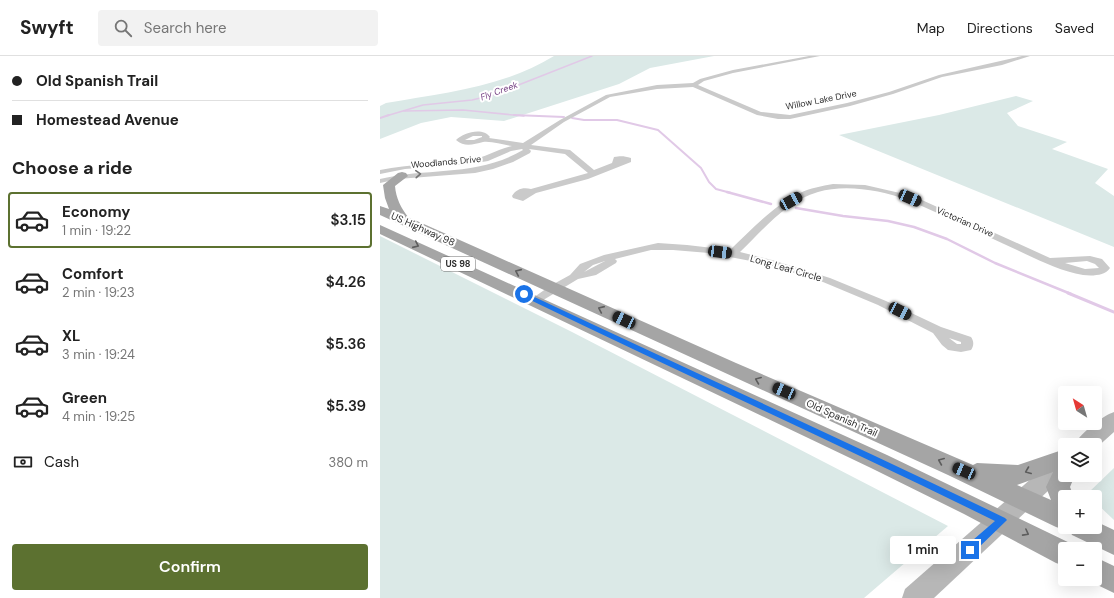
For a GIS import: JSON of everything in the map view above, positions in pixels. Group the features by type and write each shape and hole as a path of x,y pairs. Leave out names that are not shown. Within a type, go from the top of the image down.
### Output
{"main road":[{"path":"402,176 389,185 389,191 395,209 402,219"},
{"name":"US Highway 98","path":"380,210 554,288"},
{"name":"US Highway 98","path":"380,229 536,300"},
{"name":"Old Spanish Trail","path":"554,288 729,368 964,471 1058,516"},
{"name":"US 98","path":"536,300 640,350 874,458 1002,520 1058,550"},
{"path":"1093,438 1114,420"},
{"path":"964,471 995,475 1018,475 1058,461"},
{"path":"915,598 1058,468"},
{"path":"1102,574 1114,580"}],"street":[{"path":"694,84 711,78 787,61 818,56"},
{"name":"Willow Lake Drive","path":"694,84 701,89 752,112 765,116 778,117 827,110 886,94 941,76 1028,56"},
{"name":"Woodlands Drive","path":"380,172 414,166 474,162 492,157 509,149 524,146 562,121 597,103 621,94 656,86 694,84"},
{"path":"484,140 570,153 594,174"},
{"name":"Woodlands Drive","path":"380,181 402,176 474,171 488,168 522,155 527,151 524,146"},
{"path":"531,192 594,174 618,163"},
{"name":"Victorian Drive","path":"733,253 791,201 816,190 855,185 896,193 910,198 1049,261"},
{"name":"Long Leaf Circle","path":"536,300 574,277 592,273 624,254 652,247 680,246 733,253 768,261 831,281 888,304 937,330"}],"shaded area":[{"path":"554,56 714,56 650,68 619,84 504,121 451,117 421,123 380,139 380,106 386,103 451,92 494,82 535,67"},
{"path":"1016,96 1033,101 1007,113 1018,126 1067,142 1052,149 1108,169 1095,183 1114,196 1114,247 839,135 939,115"},
{"path":"380,236 572,332 948,526 864,598 380,598"},
{"path":"1114,468 1114,520 1102,509 1102,490 1091,490 1099,482 1102,482 1102,480"}],"waterway":[{"name":"Fly Creek","path":"386,116 423,105 472,100 493,95 592,56"},
{"path":"404,111 463,110 524,116"},
{"path":"514,115 564,117"},
{"name":"Fly Creek","path":"380,118 386,116"},
{"path":"572,118 584,120 617,120 658,130 701,168 709,182 716,189 731,193"},
{"path":"727,192 771,204"},
{"path":"796,208 843,216 888,221 914,227 947,239 995,263 1071,294"},
{"path":"1068,293 1114,312"}],"route":[{"path":"524,294 640,350 874,458 1002,520 970,550"}]}
